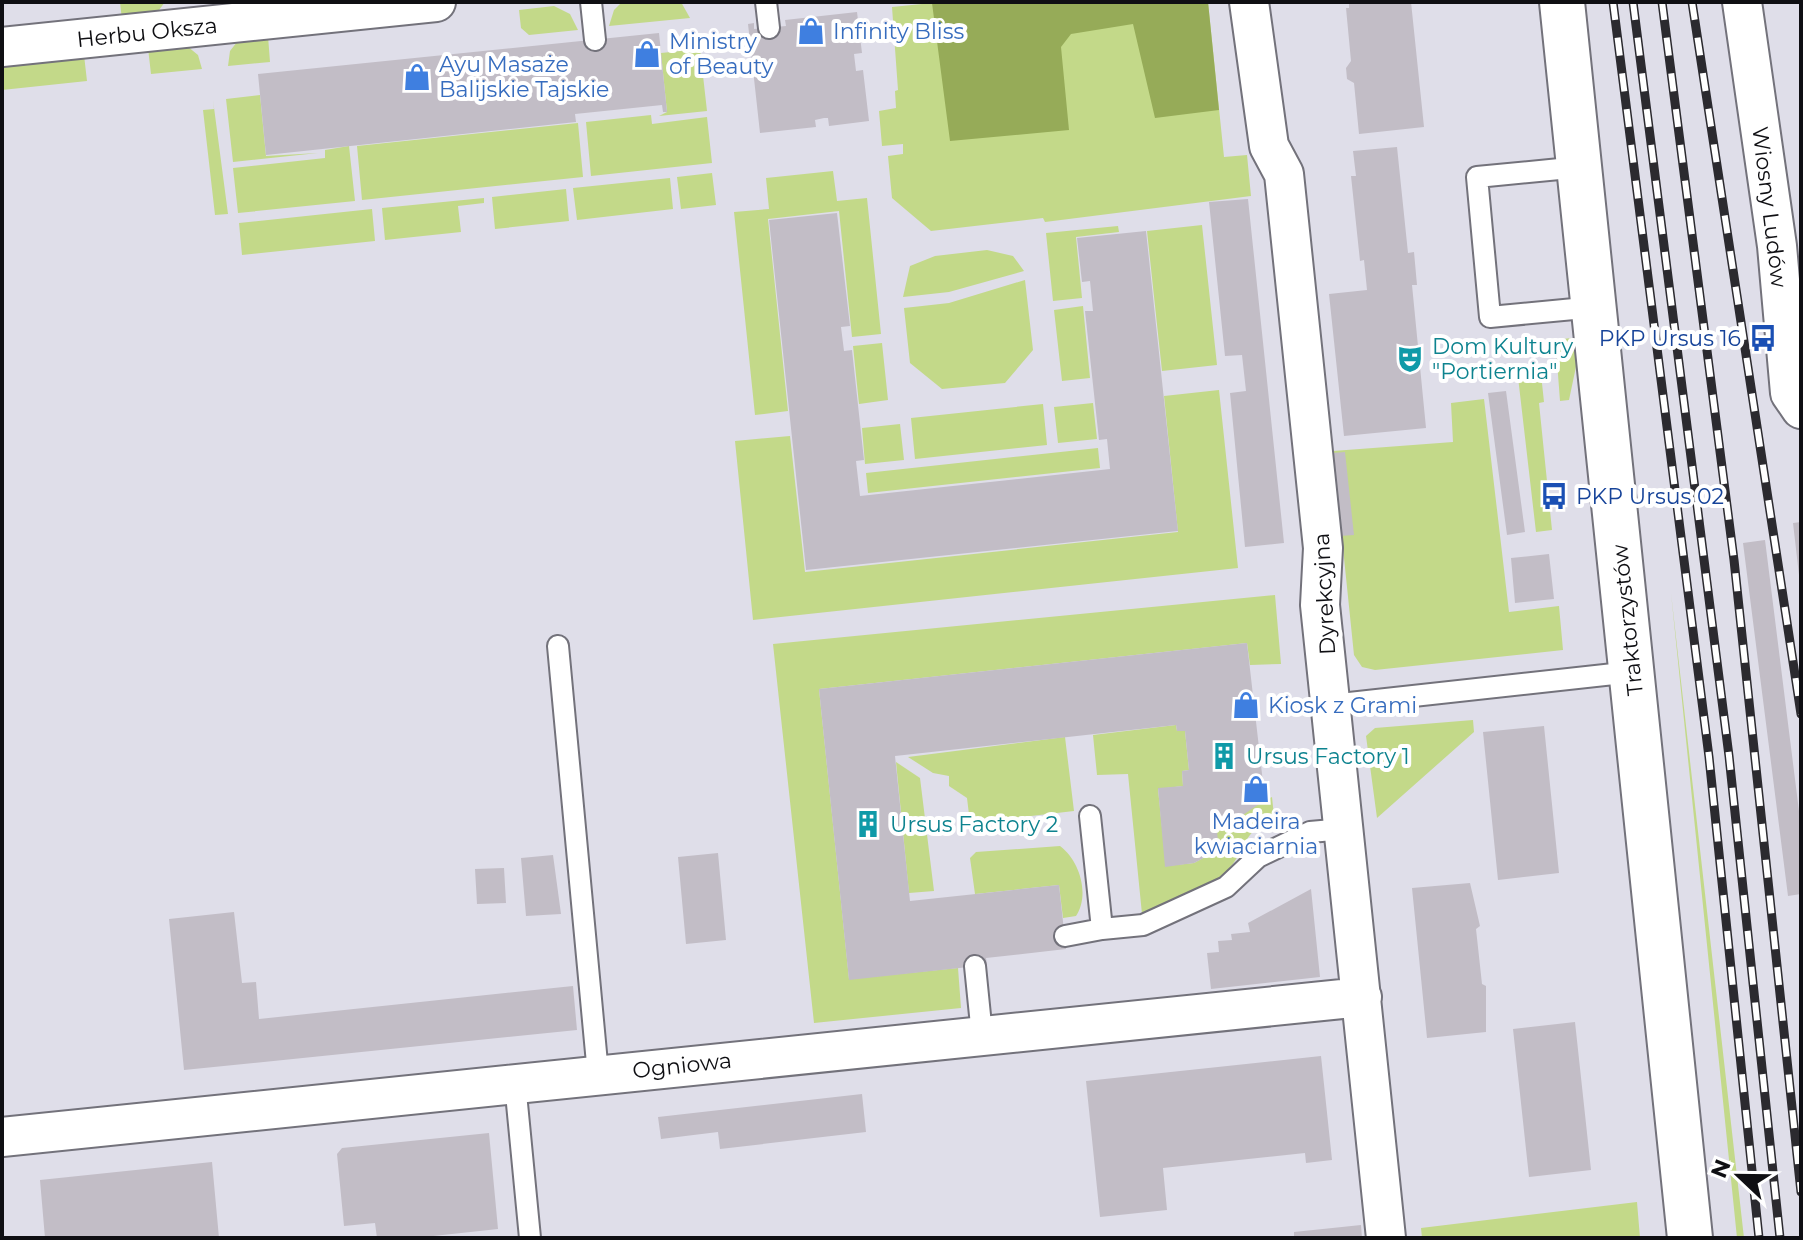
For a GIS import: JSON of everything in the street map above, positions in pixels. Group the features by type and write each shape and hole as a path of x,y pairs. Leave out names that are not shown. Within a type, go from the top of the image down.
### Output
{"street":[{"name":"Herbu Oksza","path":"2,47 182,15 436,2"},
{"name":"Dyrekcyjna","path":"1249,2 1269,146 1284,174 1323,548 1320,605 1386,1238"},
{"name":"Traktorzystów","path":"1562,2 1690,1238"},
{"name":"Wiosny Ludów","path":"1742,2 1777,246 1790,393 1801,409"},
{"name":"Ogniowa","path":"2,1137 1362,997"}],"lane":[{"path":"591,2 595,40"},
{"path":"766,2 769,28"},
{"path":"1580,167 1477,177 1490,317 1595,307"},
{"path":"558,646 598,1074"},
{"path":"1331,705 1632,672"},
{"path":"1090,816 1102,929"},
{"path":"1065,936 1143,925 1226,887 1258,857 1310,832 1344,829"},
{"path":"975,966 982,1035"},
{"path":"515,1083 530,1238"}],"green space":[{"path":"120,2 165,2 156,14 122,20"},
{"path":"622,2 681,2 690,18 609,26 614,10"},
{"path":"942,2 1208,2 1224,157 1247,155 1251,196 1045,222 1043,218 931,231 892,198 888,156 903,154 903,144 882,146 879,111 896,108 895,91 898,90 892,7"},
{"path":"1208,2 1219,110 1155,118 1133,24 1071,34 1061,47 1069,130 950,141 932,3"},
{"path":"554,6 570,14 578,30 529,35 521,28 519,10"},
{"path":"268,36 270,62 228,66 230,51 237,42"},
{"path":"187,46 198,55 202,69 151,74 148,48"},
{"path":"700,49 707,111 659,116 667,112 661,53"},
{"path":"84,55 87,81 2,90 2,63"},
{"path":"260,95 266,156 318,153 233,162 226,99"},
{"path":"213,100 228,214 215,215 203,110 214,109"},
{"path":"651,115 652,124 707,117 712,163 591,176 586,122"},
{"path":"578,123 583,177 362,200 357,146"},
{"path":"349,146 355,201 238,213 233,168 325,158 325,150"},
{"path":"833,171 837,201 867,198 881,334 852,337 839,211 768,219 788,411 755,415 734,212 769,209 766,178"},
{"path":"712,173 716,205 681,209 677,177"},
{"path":"670,178 673,209 577,220 573,188"},
{"path":"566,189 569,221 495,229 492,197"},
{"path":"484,198 484,203 458,206 461,232 385,240 382,208"},
{"path":"372,209 375,241 242,255 239,223"},
{"path":"1202,225 1217,365 1162,371 1147,231"},
{"path":"1118,226 1119,232 1076,237 1082,298 1053,301 1046,233"},
{"path":"987,250 1013,256 1024,271 949,292 903,297 910,266 935,256"},
{"path":"1025,280 1033,350 1005,383 942,389 910,363 904,308 949,303"},
{"path":"1083,306 1090,378 1062,381 1054,310"},
{"path":"1572,338 1576,341 1577,362 1569,400 1560,401 1556,348 1562,339"},
{"path":"882,343 888,400 859,404 853,346"},
{"path":"1541,374 1544,402 1539,403 1552,530 1536,532 1518,377"},
{"path":"1219,390 1238,568 753,620 735,441 790,436 805,572 1178,532 1164,396"},
{"path":"1484,399 1509,612 1559,606 1563,650 1375,670 1362,667 1354,655 1333,451 1453,442 1451,403"},
{"path":"1093,403 1097,439 1058,443 1054,407"},
{"path":"1043,404 1047,445 915,459 911,418"},
{"path":"900,424 904,460 865,464 862,428"},
{"path":"1098,448 1100,468 868,493 866,473"},
{"path":"1671,593 1744,1238 1737,1238"},
{"path":"1275,595 1281,664 1250,665 1247,643 819,689 849,979 958,968 961,1008 814,1023 773,644"},
{"path":"1473,720 1474,732 1377,818 1366,736 1375,728"},
{"path":"1176,725 1177,731 1185,731 1189,770 1182,771 1183,786 1158,789 1166,866 1194,863 1218,850 1216,822 1272,797 1274,816 1249,837 1226,872 1173,903 1142,914 1128,774 1097,775 1093,735"},
{"path":"1065,737 1074,811 970,823 967,798 949,786 949,776 933,773 908,757"},
{"path":"896,762 920,778 934,891 909,893"},
{"path":"1060,846 1073,860 1081,879 1082,898 1076,916 1063,918 1059,885 975,894 970,858 976,852"},
{"path":"1637,1202 1640,1238 1422,1238 1421,1228"}],"building":[{"path":"1349,2 1411,2 1424,127 1359,134 1354,83 1347,79 1346,68 1351,61 1346,8 1349,8"},
{"path":"857,12 862,53 854,54 856,71 863,70 869,121 829,126 828,118 824,118 815,120 816,127 760,133 748,24 754,23 754,29 786,26 785,20"},
{"path":"659,33 667,112 663,112 662,105 575,114 576,122 266,155 258,74"},
{"path":"1397,147 1408,253 1414,252 1417,285 1412,285 1426,428 1344,436 1329,294 1367,290 1364,260 1360,261 1351,176 1356,176 1353,151"},
{"path":"1248,199 1284,543 1245,547 1230,393 1246,391 1242,355 1225,356 1209,202"},
{"path":"837,213 850,326 841,327 844,351 852,350 864,460 856,461 860,496 1110,469 1107,439 1099,440 1085,311 1093,311 1090,281 1082,282 1077,238 1146,231 1178,531 806,570 769,220"},
{"path":"1506,391 1525,532 1507,535 1488,393"},
{"path":"1345,452 1354,535 1340,536 1332,453"},
{"path":"1801,522 1801,575 1799,575 1793,523"},
{"path":"1765,540 1801,827 1801,894 1788,896 1743,543"},
{"path":"1549,554 1554,599 1515,603 1511,558"},
{"path":"1247,643 1265,800 1237,819 1216,822 1219,850 1194,863 1165,867 1158,788 1183,786 1182,771 1189,770 1185,731 1177,731 1176,725 895,756 910,901 1059,885 1066,949 986,958 987,965 849,980 819,689"},
{"path":"1544,726 1559,873 1498,880 1483,732"},
{"path":"718,853 726,940 686,944 678,857"},
{"path":"553,855 561,914 526,916 521,858"},
{"path":"504,868 506,903 477,904 475,869"},
{"path":"1470,883 1480,926 1476,929 1482,984 1486,986 1486,1032 1427,1038 1412,888"},
{"path":"1311,889 1320,977 1211,989 1207,953 1219,952 1218,941 1232,940 1231,934 1250,932 1248,923"},
{"path":"234,912 242,983 256,982 259,1019 573,986 577,1030 184,1070 169,919"},
{"path":"1575,1022 1591,1170 1529,1177 1513,1029"},
{"path":"1321,1056 1332,1160 1306,1163 1305,1153 1163,1168 1167,1210 1100,1217 1086,1081"},
{"path":"862,1094 866,1132 720,1149 718,1132 661,1139 658,1117"},
{"path":"489,1133 498,1229 415,1238 377,1238 375,1223 344,1226 337,1154 342,1148"},
{"path":"212,1162 219,1238 45,1238 40,1180"},
{"path":"1361,1225 1362,1238 1294,1238 1294,1232"}],"railway":[{"path":"1613,2 1709,757 1759,1238"},
{"path":"1633,2 1729,756 1780,1238"},
{"path":"1662,2 1734,560 1801,1192"},
{"path":"1692,2 1801,714"}],"place":[{"name":"Infinity Bliss","path":"811,31"},
{"name":"Ministry of Beauty","path":"647,54"},
{"name":"Ayu Masaże Balijskie Tajskie","path":"417,77"},
{"name":"PKP Ursus 16","path":"1763,338"},
{"name":"Dom Kultury \"Portiernia\"","path":"1410,359"},
{"name":"PKP Ursus 02","path":"1554,496"},
{"name":"Kiosk z Grami","path":"1246,705"},
{"name":"Ursus Factory 1","path":"1224,756"},
{"name":"Madeira kwiaciarnia","path":"1256,789"},
{"name":"Ursus Factory 2","path":"868,824"}]}
